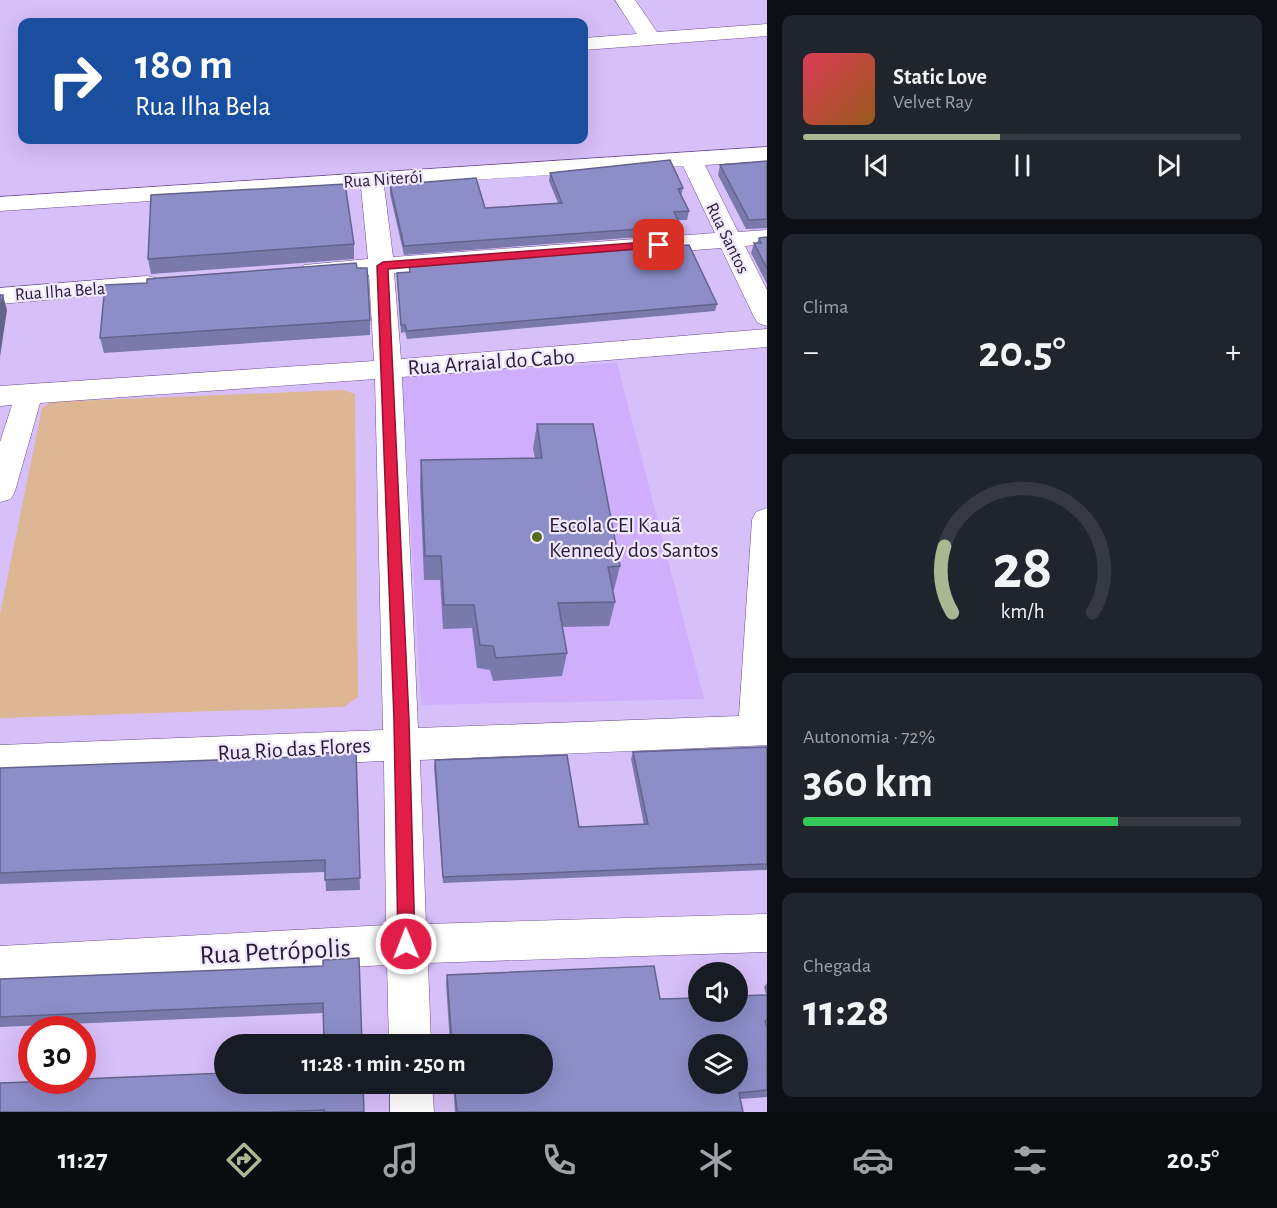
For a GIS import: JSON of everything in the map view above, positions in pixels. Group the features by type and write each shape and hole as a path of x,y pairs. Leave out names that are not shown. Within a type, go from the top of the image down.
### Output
{"street":[{"path":"625,0 651,39"},
{"path":"588,44 767,30"},
{"name":"Rua Niterói","path":"0,204 767,154"},
{"name":"Rua Santos","path":"691,159 767,317"},
{"path":"372,180 383,266 388,369 402,744 410,1034"},
{"path":"290,273 767,237"},
{"name":"Rua Ilha Bela","path":"0,296 174,282"},
{"name":"Rua Arraial do Cabo","path":"0,396 388,369 767,338"},
{"path":"0,491 29,394"},
{"path":"761,731 767,520"},
{"name":"Rua Rio das Flores","path":"0,761 761,731"},
{"name":"Rua Petrópolis","path":"0,966 406,944 767,933"},
{"path":"411,1094 412,1112"}],"shaded area":[{"name":"Escola CEI Kauã Kennedy dos Santos","path":"617,363 704,699 421,705 402,375"},
{"path":"343,390 355,394 358,697 344,707 0,718 0,614 42,408 50,402"}],"building":[{"path":"670,160 683,188 678,189 689,211 674,212 681,226 404,246 390,185 476,178 485,208 562,203 550,173"},
{"path":"767,161 767,219 749,220 720,165"},
{"path":"345,184 354,244 148,259 151,195"},
{"path":"767,237 767,269 754,243 761,243 759,238"},
{"path":"689,245 717,304 407,331 405,325 401,325 397,273 410,272 409,266"},
{"path":"356,263 357,268 367,268 370,320 100,338 105,285 147,283 147,279"},
{"path":"0,295 3,295 0,311"},
{"path":"537,424 593,424 620,566 608,567 615,602 558,603 567,653 496,658 493,646 480,645 474,605 444,605 441,556 425,556 421,460 542,458"},
{"path":"767,747 767,864 443,877 435,760 567,755 579,827 648,824 633,752"},
{"path":"356,751 360,878 325,880 325,860 0,873 0,768 324,756 324,753"},
{"path":"359,958 362,1034 324,1034 323,1003 0,1017 0,979 323,966 323,960"},
{"path":"654,966 660,999 688,998 688,1022 748,1022 748,996 767,995 767,1020 765,1021 767,1090 748,1092 748,1034 688,1034 688,1094 739,1094 743,1112 457,1112 455,1094 553,1094 553,1034 451,1034 447,975"},
{"path":"214,1073 214,1094 363,1094 364,1112 324,1112 324,1110 0,1112 0,1083 18,1082 18,1094 96,1094 96,1078"}],"place":[{"name":"Escola CEI Kauã Kennedy dos Santos","path":"537,537"}],"route":[{"path":"406,944 402,720 383,266 659,245"}]}
